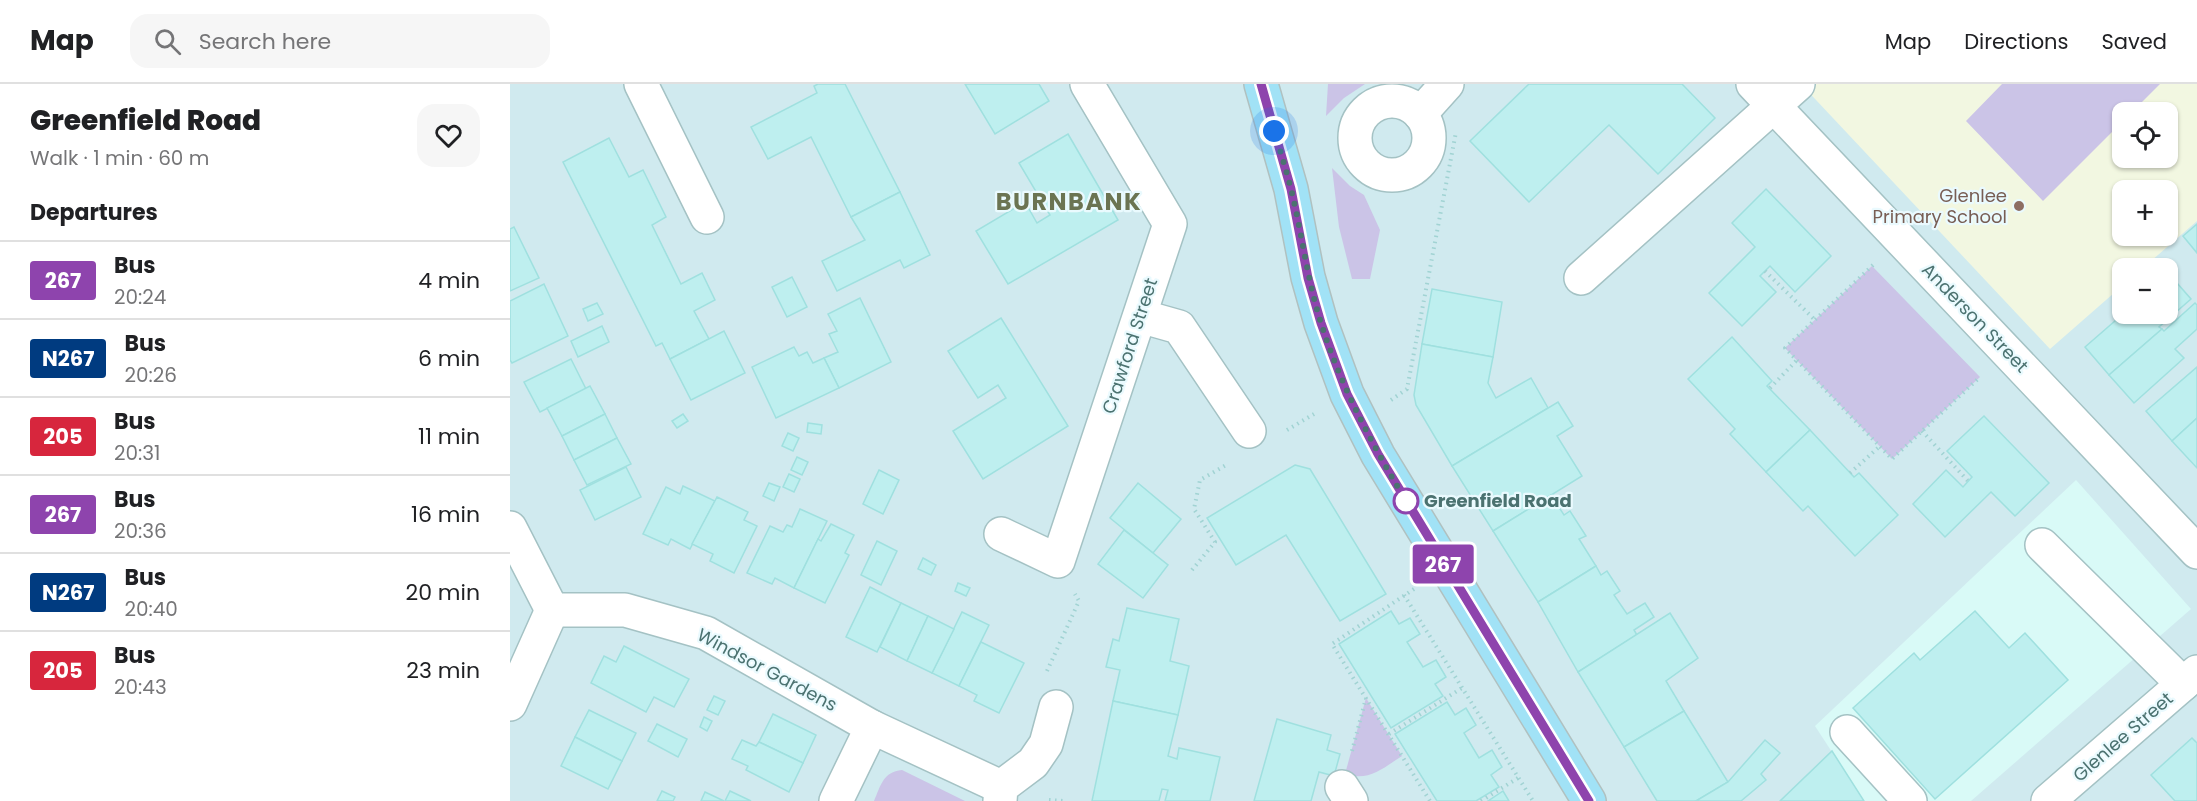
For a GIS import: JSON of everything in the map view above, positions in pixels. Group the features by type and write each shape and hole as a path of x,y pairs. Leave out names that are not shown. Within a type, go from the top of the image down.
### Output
{"main road":[{"path":"1260,84 1291,189 1308,278 1321,323 1347,394 1378,454 1589,801"}],"street":[{"path":"641,84 707,217"},
{"name":"Crawford Street","path":"1058,561 1170,224 1087,84"},
{"path":"1420,114 1447,84"},
{"path":"1581,278 1764,95 1798,84"},
{"name":"Anderson Street","path":"1764,95 2197,552"},
{"path":"1140,316 1179,327 1264,433"},
{"path":"510,528 552,610 510,704"},
{"path":"1001,534 1058,561"},
{"path":"2042,545 2190,678"},
{"name":"Windsor Gardens","path":"552,610 625,610 705,633 872,727 1001,794 1033,763 1046,744 1056,707"},
{"name":"Glenlee Street","path":"2053,799 2190,678"},
{"path":"836,801 872,727"},
{"path":"1847,732 1910,801"}],"path":[{"path":"1407,389 1457,130"},
{"path":"1900,239 1785,348 1892,459 2008,352"},
{"path":"1765,271 1815,320"},
{"path":"1770,388 1797,360"},
{"path":"1264,433 1316,413"},
{"path":"1922,431 1968,481"},
{"path":"1850,472 1880,446"},
{"path":"1192,570 1215,542 1194,509 1200,480 1230,463"},
{"path":"1056,707 1035,698 1079,601 1058,561"},
{"path":"1430,801 1332,644 1446,568"},
{"path":"1404,595 1533,801"},
{"path":"1389,734 1462,688"},
{"path":"1481,801 1518,777"}],"shaded area":[{"path":"510,84 2197,84 2197,801 510,801"},
{"path":"1328,84 1365,84 1344,98 1326,116"},
{"name":"Glenlee Primary School","path":"1801,84 2197,84 2197,221 2178,238 2178,180 2112,180 2112,246 2168,246 2154,258 2112,258 2112,295 2050,349"},
{"path":"2002,84 2160,84 2142,102 2112,102 2112,132 2043,201 1966,121"},
{"path":"1332,168 1350,186 1364,195 1380,230 1370,279 1352,279 1339,227"},
{"path":"1872,266 1980,377 1892,459 1785,348"},
{"path":"2076,480 2191,609 1971,801 1864,801 1815,726"},
{"path":"1366,698 1402,756 1369,775 1354,776 1345,774"},
{"path":"902,770 965,801 874,801 887,776"}],"building":[{"path":"845,84 900,192 851,217 811,137 768,159 751,127 817,93 814,86"},
{"path":"965,84 1039,84 1049,101 995,134"},
{"path":"1529,84 1682,84 1715,118 1658,174 1609,125 1529,202 1470,141"},
{"path":"1068,134 1118,220 1008,284 976,231 1025,202 1037,223 1050,215 1019,163"},
{"path":"609,138 629,177 643,170 666,217 652,225 681,284 702,273 715,300 694,311 709,339 670,359 662,343 656,346 563,162"},
{"path":"1766,189 1831,256 1795,292 1770,266 1760,276 1776,292 1742,326 1709,293 1755,247 1732,223"},
{"path":"900,192 930,255 904,268 900,260 837,291 822,261 865,240 851,217"},
{"path":"2197,224 2197,253 2183,236"},
{"path":"514,227 539,278 510,291 510,229"},
{"path":"792,277 807,307 787,317 772,287"},
{"path":"544,284 568,336 512,363 510,360 510,301"},
{"path":"2178,284 2191,299 2178,310"},
{"path":"1432,289 1502,302 1493,357 1422,344"},
{"path":"860,298 891,362 839,388 824,358 838,352 829,334 837,331 828,314"},
{"path":"597,303 603,314 588,321 583,309"},
{"path":"2195,303 2197,305 2197,329 2175,349 2184,358 2134,403 2109,375 2162,329 2164,331 2172,324 2178,324 2178,318"},
{"path":"1001,318 1068,426 983,479 953,431 1006,398 998,385 978,398 948,351"},
{"path":"2112,324 2162,324 2159,327 2162,329 2109,375 2085,347"},
{"path":"602,326 609,342 578,357 571,341"},
{"path":"724,331 745,373 691,400 670,359"},
{"path":"1732,337 1772,381 1767,386 1810,430 1766,472 1730,434 1735,429 1688,379"},
{"path":"1422,344 1493,357 1488,383 1496,398 1531,378 1548,408 1452,466 1416,405 1414,395"},
{"path":"794,347 799,356 807,352 813,363 824,358 839,388 776,418 752,367"},
{"path":"571,359 586,389 540,412 524,382"},
{"path":"2197,367 2197,418 2172,441 2146,411"},
{"path":"590,386 605,414 562,436 547,408"},
{"path":"1558,402 1573,426 1557,436 1582,476 1493,531 1452,466"},
{"path":"605,414 617,438 574,460 562,436"},
{"path":"683,414 688,421 677,428 672,421"},
{"path":"1984,416 2049,483 2015,516 1991,492 1945,537 1913,504 1946,470 1963,487 1972,477 1947,451"},
{"path":"2197,418 2197,468 2172,441"},
{"path":"808,423 822,425 821,434 807,432"},
{"path":"1810,430 1854,477 1859,473 1898,515 1855,556 1808,506 1803,511 1766,472"},
{"path":"788,433 799,438 793,451 782,446"},
{"path":"617,438 631,464 587,485 574,460"},
{"path":"797,457 808,462 802,475 791,470"},
{"path":"1295,465 1310,469 1386,594 1340,621 1286,535 1236,565 1207,518"},
{"path":"626,467 641,497 595,520 580,490"},
{"path":"879,470 899,480 883,514 863,504"},
{"path":"789,474 800,479 794,492 783,487"},
{"path":"769,483 780,487 774,501 763,496"},
{"path":"1138,483 1181,519 1153,553 1110,518"},
{"path":"683,486 715,501 690,549 671,539 668,545 643,534 666,487 680,494"},
{"path":"1551,495 1564,515 1570,511 1586,536 1579,539 1596,566 1538,602 1493,531"},
{"path":"717,497 748,512 744,520 757,526 734,573 710,561 713,554 692,544"},
{"path":"800,509 827,521 794,588 775,578 772,584 747,573 770,526 783,532 787,525 792,527"},
{"path":"831,524 854,535 845,553 849,555 825,603 794,588 818,539 821,541"},
{"path":"1124,530 1168,565 1143,598 1098,564"},
{"path":"877,541 897,551 881,585 861,575"},
{"path":"923,558 936,565 931,575 918,569"},
{"path":"1596,566 1601,575 1607,571 1620,591 1614,595 1627,614 1645,603 1654,617 1634,630 1637,635 1578,672 1538,602"},
{"path":"958,583 970,588 966,596 955,591"},
{"path":"870,587 901,603 877,652 846,637"},
{"path":"901,603 928,616 907,661 880,647"},
{"path":"1127,608 1179,619 1170,661 1189,666 1178,715 1113,701 1120,670 1106,667 1113,639 1119,641"},
{"path":"1391,611 1399,624 1410,618 1420,634 1407,642 1423,667 1436,660 1446,677 1435,684 1443,696 1391,728 1339,644"},
{"path":"1975,611 2009,648 2025,633 2068,680 1935,799 1853,708 1914,653 1920,660"},
{"path":"962,612 989,625 959,686 932,673"},
{"path":"1670,613 1698,658 1666,681 1684,711 1624,747 1578,672"},
{"path":"928,616 954,629 932,673 907,661"},
{"path":"981,642 1024,663 999,713 974,701 977,695 959,686"},
{"path":"624,646 689,679 674,707 654,697 646,712 591,683 604,656 616,662"},
{"path":"714,696 725,701 718,715 707,710"},
{"path":"1113,701 1178,715 1168,756 1177,759 1179,748 1220,757 1210,801 1165,801 1168,790 1162,789 1159,801 1092,801"},
{"path":"1447,702 1455,715 1466,708 1476,725 1464,733 1479,758 1492,750 1502,767 1491,775 1499,787 1476,801 1437,801 1395,734"},
{"path":"589,710 636,733 622,761 575,737"},
{"path":"1684,711 1728,782 1696,801 1657,801 1624,747"},
{"path":"773,714 816,735 803,763 759,742"},
{"path":"704,717 712,721 707,731 700,727"},
{"path":"1277,719 1331,735 1327,750 1340,754 1334,776 1319,772 1311,801 1254,801"},
{"path":"657,724 687,739 678,757 648,741"},
{"path":"575,737 622,761 608,789 561,766"},
{"path":"2192,738 2197,743 2197,801 2175,801 2151,775"},
{"path":"742,740 756,746 759,742 803,763 789,792 746,770 748,766 732,759"},
{"path":"1765,740 1780,753 1761,774 1766,780 1741,801 1696,801 1728,782"},
{"path":"1832,751 1864,801 1780,801"},
{"path":"662,791 675,797 673,801 657,801"},
{"path":"730,791 751,801 725,801"},
{"path":"1503,791 1509,801 1488,801"},
{"path":"705,792 724,801 701,801"}],"bus line":[{"name":"267","path":"1261,84 1291,189 1308,278 1321,323 1347,394 1378,454 1589,801"}],"place":[{"name":"Glenlee Primary School","path":"2019,206"},
{"name":"Greenfield Road","path":"1406,501"}],"district":[{"name":"BURNBANK","path":"1069,202"}],"route":[{"path":"1274,131 1291,189 1308,278 1327,340 1347,394 1378,454 1406,501"}]}
